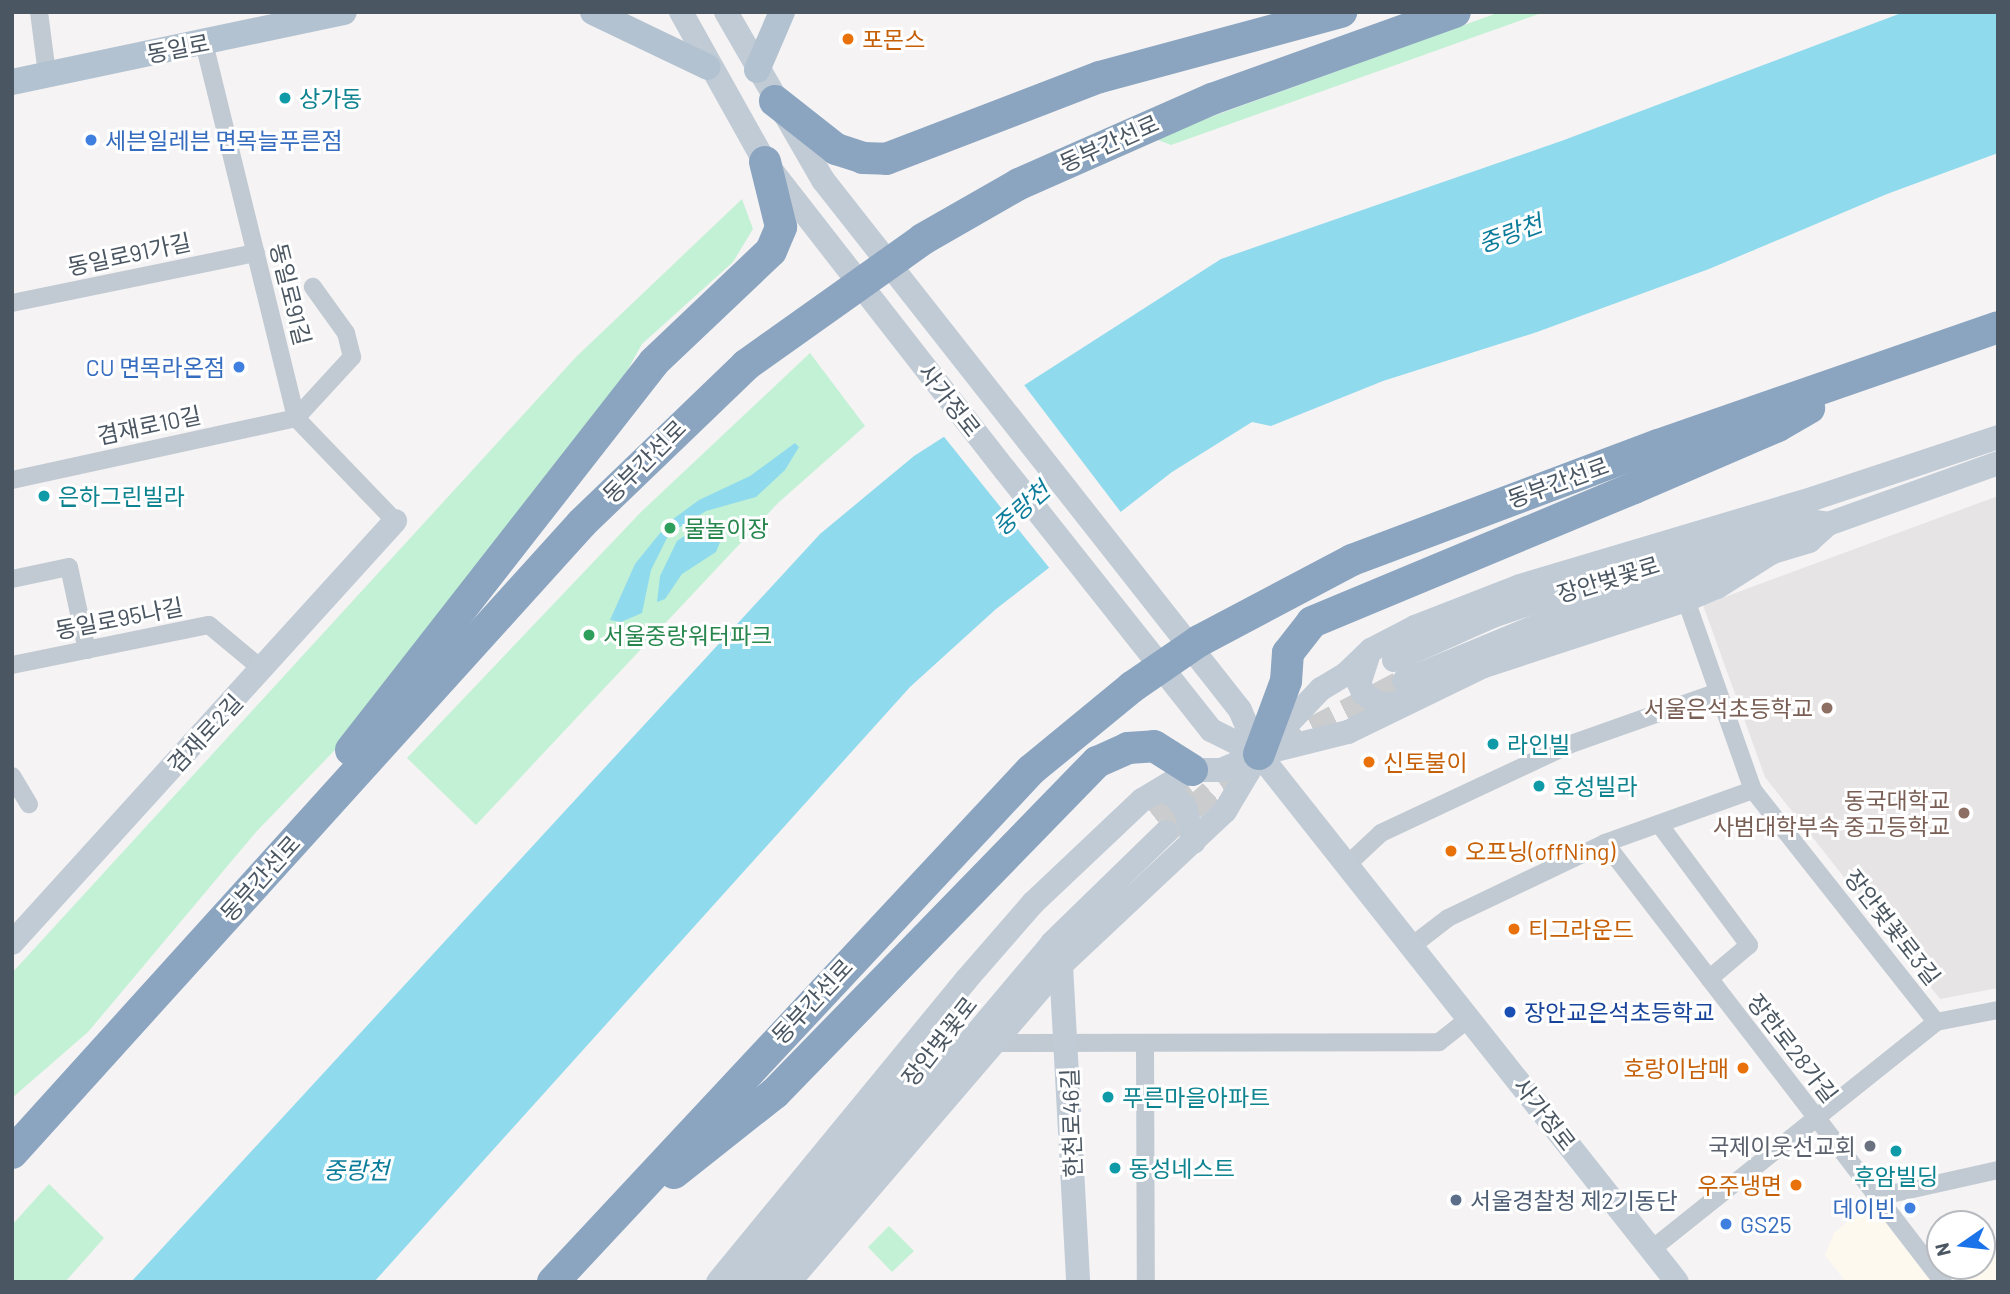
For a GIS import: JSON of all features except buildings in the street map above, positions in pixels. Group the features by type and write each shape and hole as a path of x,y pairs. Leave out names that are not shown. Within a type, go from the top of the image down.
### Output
{"highway":[{"path":"775,101 835,149 863,158 886,159 1100,77 1341,12"},
{"name":"동부간선로","path":"12,1153 631,472 747,365 824,306 970,211 1076,157 1212,99 1455,12"},
{"path":"279,857 328,779 615,409 694,320 771,251 781,227 765,162"},
{"name":"동부간선로","path":"553,1282 1022,778 1074,732 1199,641 1352,560 1874,369 1998,327"},
{"path":"1259,754 1286,681 1288,653 1312,622 1778,426 1874,369"},
{"path":"596,1234 775,1093 1097,762 1128,748 1154,746 1192,770"}],"main road":[{"name":"동일로","path":"12,82 344,12"},
{"path":"593,12 708,67"},
{"name":"사가정로","path":"681,12 708,67 765,162 1210,730 1259,754"},
{"path":"726,12 775,101"},
{"path":"757,70 782,12"},
{"name":"사가정로","path":"775,101 823,180 860,229 1240,710 1259,754 1413,945 1677,1282"},
{"path":"789,1282 1061,965 1225,811 1259,754 1321,689 1346,674 1371,650 1415,627 1520,586 1815,498 1998,437"},
{"name":"장안벚꽃로","path":"1399,681 1554,619 1809,541 1828,524 1998,463"},
{"name":"장안벚꽃로","path":"1399,681 1493,616 1586,584 1801,520 1828,524"},
{"name":"겸재로2길","path":"16,931 263,670 396,521"},
{"path":"1159,812 1192,770 1221,770 1259,754 1348,732 1399,681 1526,651 1686,600 1717,587 1771,554"},
{"path":"1371,650 1359,683 1363,692 1380,705 1399,681"},
{"path":"1159,812 1172,794 1185,807 1194,842"},
{"path":"718,1282 1033,903 1142,800 1159,812"},
{"name":"장안벚꽃로","path":"742,1282 820,1191 1005,960 1082,877 1159,812"},
{"name":"장안벚꽃로","path":"767,1282 1159,812"},
{"name":"한천로46길","path":"1061,965 1068,1045 1078,1282"}],"street":[{"path":"40,12 47,74"},
{"name":"동일로91길","path":"204,43 296,418"},
{"name":"동일로91가길","path":"12,303 256,253"},
{"path":"313,288 346,333 352,357 296,418 396,521"},
{"name":"겸재로10길","path":"12,480 296,418"},
{"path":"12,579 69,567 87,650"},
{"name":"장안벚꽃로3길","path":"1686,600 1753,790 1936,1022"},
{"name":"동일로95나길","path":"12,665 209,625 263,670"},
{"path":"1348,864 1393,827 1572,744 1718,692"},
{"path":"12,776 29,804"},
{"path":"1413,945 1448,918 1605,843 1753,790"},
{"path":"1660,824 1749,945 1709,979"},
{"name":"장한로28가길","path":"1605,843 1943,1282"},
{"path":"1652,1249 1936,1022 1998,1010"},
{"path":"995,1043 1146,1046 1439,1042 1470,1018"},
{"path":"1146,1046 1146,1282"},
{"path":"1877,1197 1998,1170"}],"shaded area":[{"name":"서울은석초등학교","path":"1998,496 1998,988 1940,999 1765,777 1703,605"},
{"path":"1888,1202 1926,1250 1926,1280 1996,1280 1998,1257 1998,1282 1846,1282 1825,1255 1834,1233 1870,1203"}],"green space":[{"path":"1500,12 1544,12 1171,145 1153,138"},
{"path":"742,199 753,229 733,262 642,344 627,371 358,726 256,832 88,1032 12,1098 12,973 576,357"},
{"name":"서울중랑워터파크","path":"810,353 865,426 778,503 476,825 407,758 641,512"},
{"path":"49,1184 104,1238 65,1282 12,1282 12,1225"},
{"path":"889,1226 914,1251 892,1272 868,1247"}],"water":[{"name":"중랑천","path":"1904,12 1998,12 1998,153 1887,194 1709,269 1537,332 1383,381 1271,426 1252,422 1172,472 996,609 910,687 374,1282 131,1282 820,534 914,456 1221,259 1564,140"},
{"name":"물놀이장","path":"795,443 799,447 785,470 756,497 706,511 669,534 651,570 642,613 621,622 610,620 635,564 669,522 699,500 750,476"},
{"name":"물놀이장","path":"717,521 722,537 716,552 682,574 665,599 657,602 660,576 677,541 705,522"}],"pier":[{"path":"1021,381 1123,515 1051,570 941,433"}],"tunnel":[{"path":"1281,745 1404,681"},
{"path":"1166,832 1220,784 1250,765"},
{"path":"1151,813 1187,785"}],"place":[{"name":"포몬스","path":"848,39"},
{"name":"상가동","path":"285,98"},
{"name":"세븐일레븐 면목늘푸른점","path":"91,140"},
{"name":"CU 면목라온점","path":"239,367"},
{"name":"은하그린빌라","path":"44,496"},
{"name":"물놀이장","path":"670,528"},
{"name":"서울중랑워터파크","path":"589,635"},
{"name":"서울은석초등학교","path":"1827,708"},
{"name":"라인빌","path":"1493,744"},
{"name":"신토불이","path":"1369,762"},
{"name":"호성빌라","path":"1539,786"},
{"name":"동국대학교 사범대학부속 중고등학교","path":"1964,813"},
{"name":"오프닝(offNing)","path":"1451,851"},
{"name":"티그라운드","path":"1514,929"},
{"name":"장안교은석초등학교","path":"1510,1012"},
{"name":"호랑이남매","path":"1743,1068"},
{"name":"푸른마을아파트","path":"1108,1097"},
{"name":"국제이웃선교회","path":"1870,1146"},
{"name":"후암빌딩","path":"1896,1151"},
{"name":"동성네스트","path":"1115,1168"},
{"name":"우주냉면","path":"1796,1185"},
{"name":"서울경찰청 제2기동단","path":"1456,1200"},
{"name":"데이빈","path":"1910,1208"},
{"name":"GS25","path":"1726,1224"}]}
